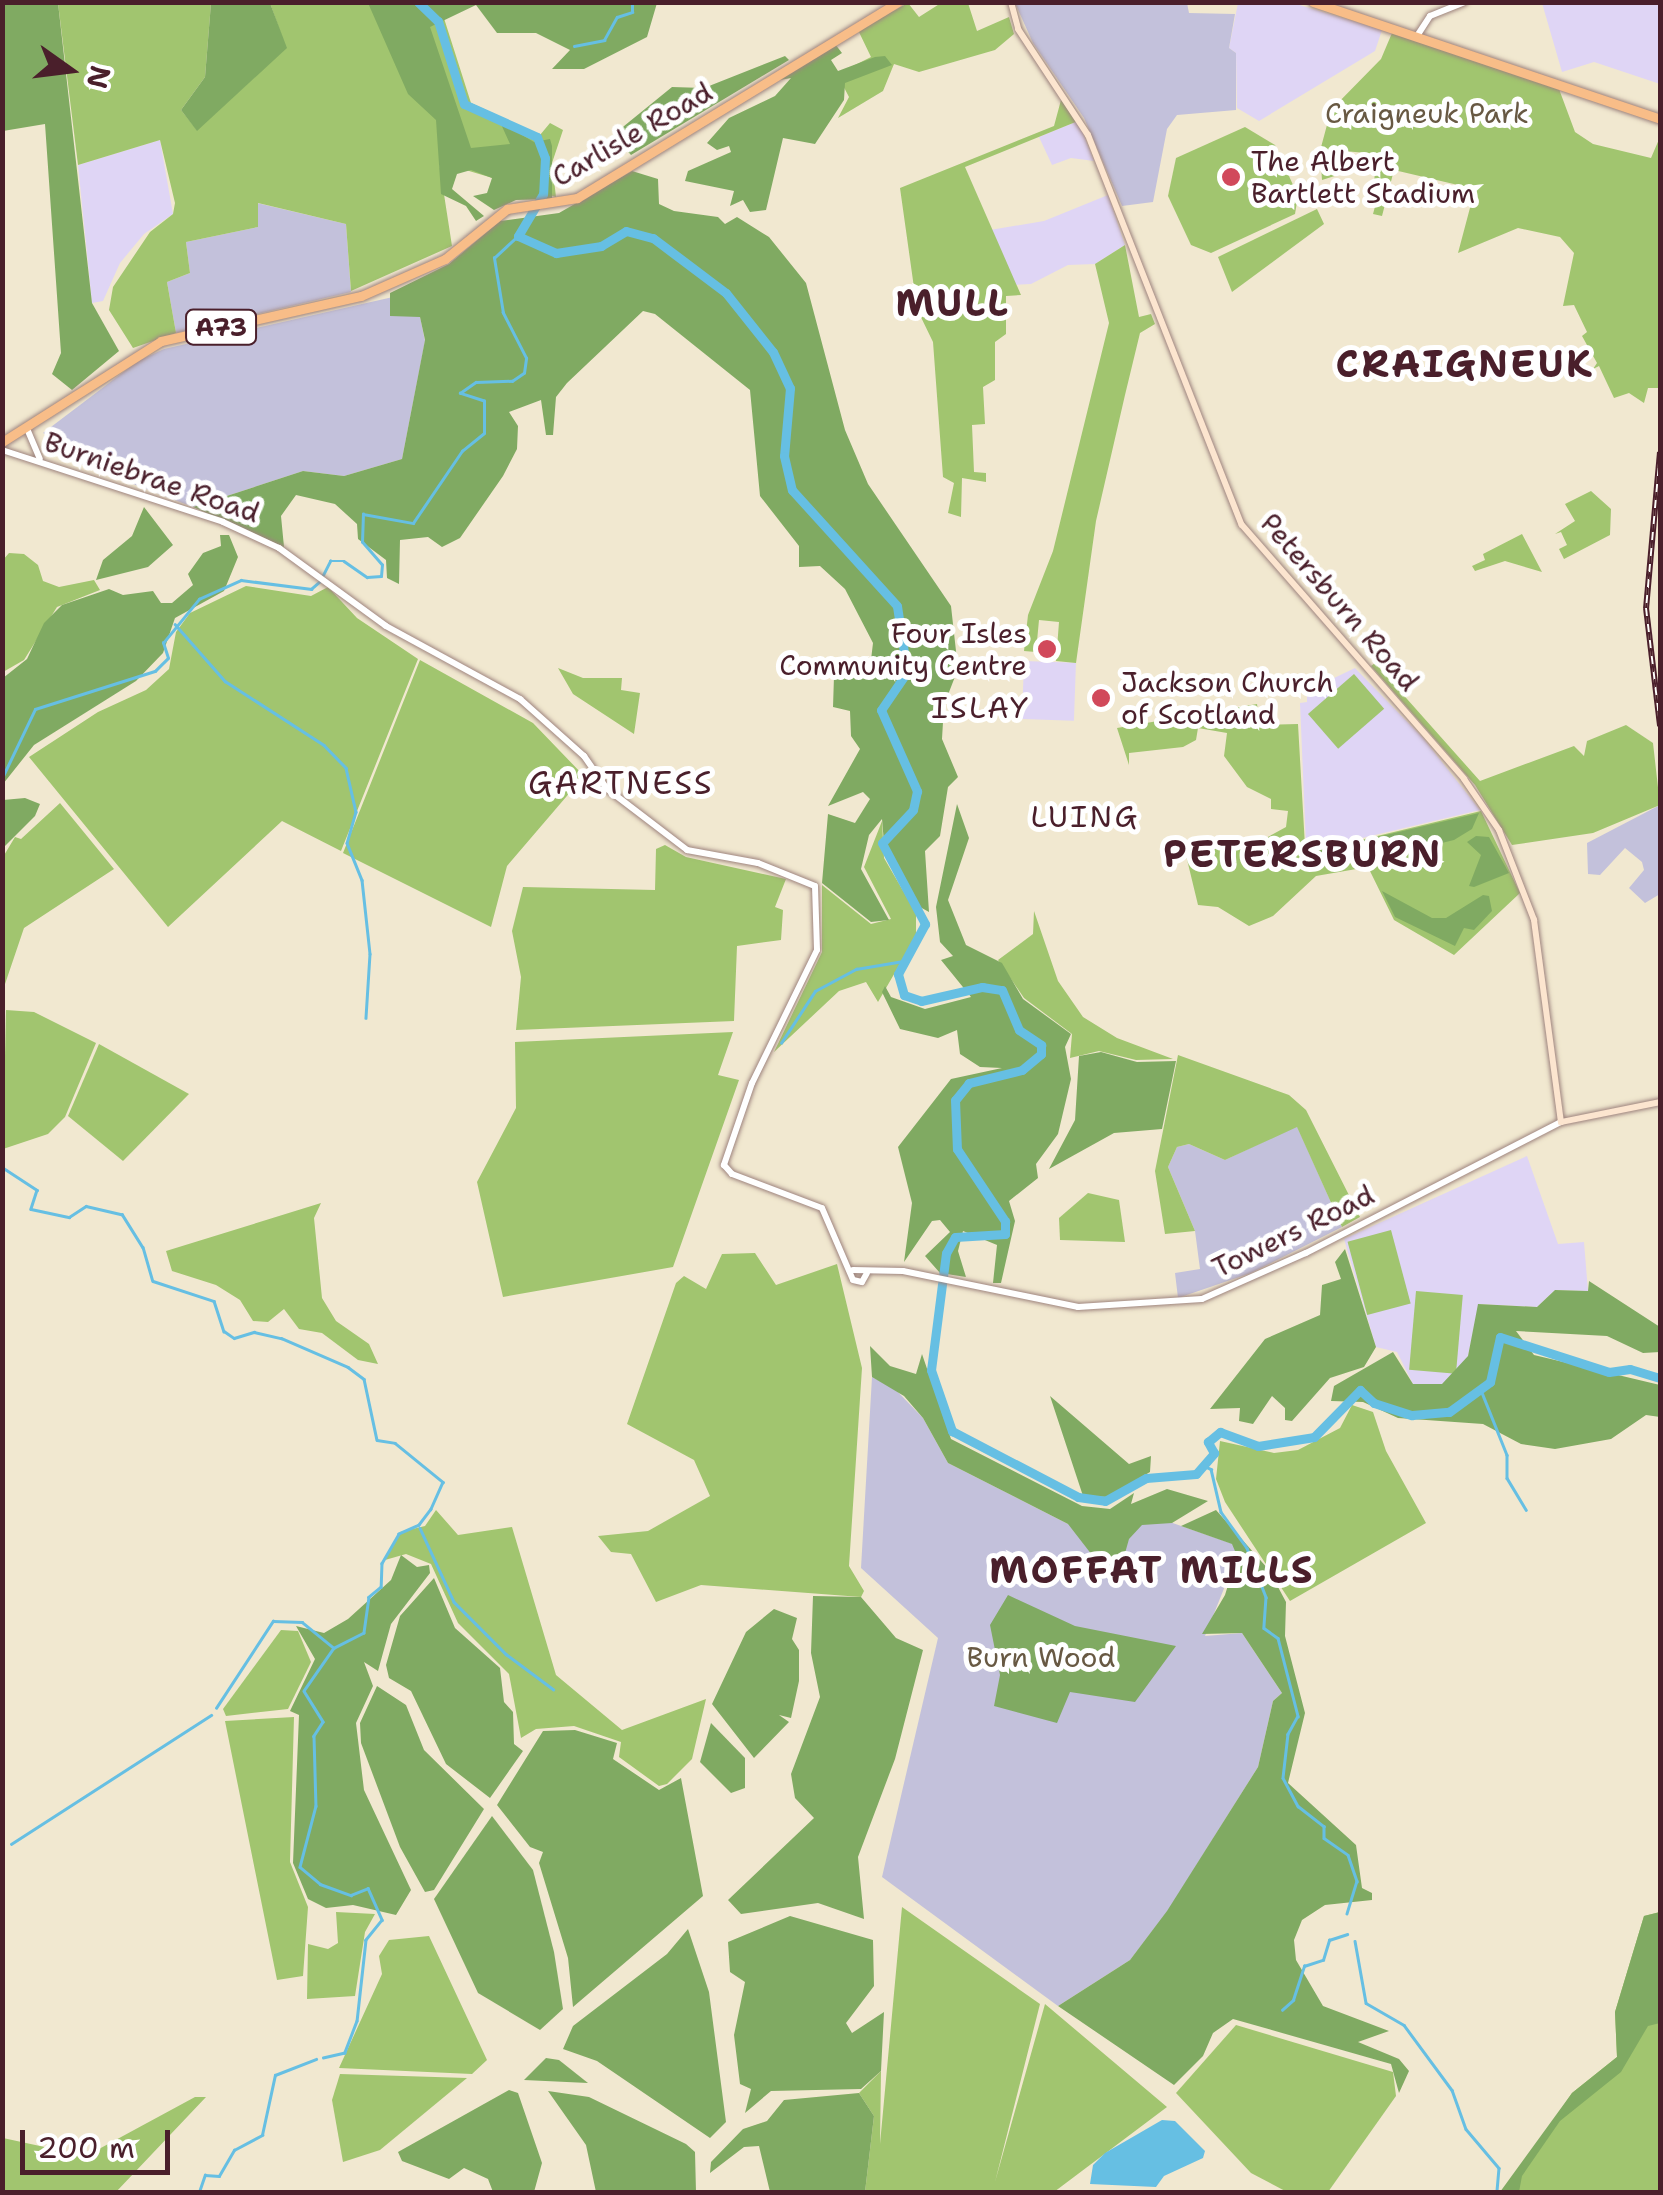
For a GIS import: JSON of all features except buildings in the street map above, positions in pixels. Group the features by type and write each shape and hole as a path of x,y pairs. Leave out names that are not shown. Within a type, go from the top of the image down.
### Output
{"main road":[{"name":"Carlisle Road","path":"2,446 30,437 145,348 401,281 521,205 555,206 577,198 898,2"},
{"name":"Petersburn Road","path":"1011,2 1025,40 1088,135 1242,525 1464,779 1499,830 1534,920 1561,1122"},
{"path":"1313,2 1660,120"},
{"name":"Towers Road","path":"1561,1122 1660,1102"}],"street":[{"path":"1417,36 1430,16 1464,2"},
{"path":"16,454 30,437 41,460"},
{"name":"Burniebrae Road","path":"2,446 16,454 223,522 316,571 386,626 520,699 584,756 606,788 688,850 758,863 817,888 818,950 752,1083 724,1164 732,1174 822,1208 853,1270"},
{"name":"Towers Road","path":"867,1273 941,1279 1078,1307 1202,1299 1306,1254 1561,1122"},
{"path":"853,1270 867,1273"},
{"path":"853,1270 858,1282 867,1273"}],"shaded area":[{"path":"1015,3 1187,3 1189,13 1235,14 1229,48 1236,53 1236,110 1177,115 1167,129 1153,202 1122,206 1084,118 1033,43"},
{"path":"1238,3 1293,3 1382,30 1375,51 1259,121 1237,108 1236,53 1229,48"},
{"path":"1542,3 1660,3 1660,84 1594,62 1562,72"},
{"path":"1078,121 1094,161 1071,158 1052,165 1039,137"},
{"path":"160,140 173,214 144,234 120,263 103,301 92,303 78,165"},
{"path":"1108,195 1125,245 1095,264 1068,265 1031,284 1013,285 990,230 1044,221"},
{"path":"257,203 346,224 351,292 176,333 167,282 190,273 186,242 258,227"},
{"path":"415,292 425,341 402,459 344,476 303,471 193,507 73,461 75,447 43,433 138,361 164,349"},
{"path":"1024,661 1076,663 1074,721 1022,719"},
{"path":"1355,668 1423,738 1480,810 1316,849 1306,845 1300,703 1307,702 1307,691"},
{"path":"1660,805 1660,894 1645,903 1629,888 1644,870 1642,862 1625,848 1600,875 1588,874 1587,843"},
{"path":"1297,1126 1342,1227 1251,1273 1178,1298 1175,1273 1200,1269 1195,1231 1168,1167 1177,1147 1189,1144 1225,1160"},
{"path":"1527,1156 1558,1244 1584,1242 1588,1291 1555,1290 1537,1307 1479,1304 1468,1356 1457,1374 1442,1384 1413,1384 1397,1352 1376,1347 1344,1239"},
{"path":"872,1377 895,1389 923,1418 948,1463 1068,1524 1164,1520 1233,1544 1237,1556 1205,1636 1242,1633 1282,1693 1273,1701 1258,1767 1167,1912 1130,1960 1058,2006 882,1877 938,1638 861,1568"}],"green space":[{"path":"3,2 58,3 92,303 119,351 72,390 52,374 61,353 45,124 3,131"},
{"path":"58,3 211,3 205,77 181,110 197,130 286,48 270,3 423,3 442,12 471,103 540,135 550,123 563,130 552,163 556,197 439,162 452,246 351,291 346,224 258,203 258,227 186,242 190,273 167,282 176,333 133,348 109,310 113,287 150,232 173,214 175,203 160,140 78,165"},
{"path":"211,3 270,3 287,48 197,131 181,110 205,77"},
{"path":"368,3 657,3 647,37 584,69 552,69 570,50 536,33 497,33 476,5 430,27 471,148 510,144 500,122 534,142 550,139 552,146 552,199 516,200 494,210 473,196 487,193 492,178 471,170 457,174 452,189 484,216 476,221 466,206 441,194 436,120 408,94"},
{"path":"908,3 919,17 941,3 968,3 977,31 1009,17 1014,34 995,50 919,72 894,64 883,91 838,118 849,97 837,74 871,57 858,30"},
{"name":"Craigneuk Park","path":"1392,33 1559,89 1575,132 1593,144 1651,158 1660,137 1660,388 1648,388 1644,403 1629,393 1614,398 1599,366 1593,369 1597,363 1582,336 1587,332 1574,305 1563,306 1574,253 1560,237 1518,228 1458,253 1475,189 1394,170 1382,216 1373,214 1380,188 1368,185 1374,182 1377,154 1344,151 1341,174 1322,180 1320,151 1331,110 1381,59"},
{"path":"835,44 842,53 831,60 838,71 875,57 885,56 892,65 845,83 844,100 815,144 783,138 766,210 750,212 743,200 730,206 734,191 685,181 688,171 731,152 729,146 717,150 707,143 729,118 775,96 791,78 774,81"},
{"path":"785,56 789,60 631,155 613,135 672,87 704,88"},
{"path":"1061,100 1078,121 965,167 1021,295 1006,296 1006,334 995,342 995,380 983,387 985,424 972,425 974,472 986,473 986,482 962,478 961,517 948,513 954,483 943,477 933,342 917,309 900,188 1054,126"},
{"name":"The Albert Bartlett Stadium","path":"1245,127 1275,145 1298,196 1295,214 1211,253 1191,245 1168,196 1176,158"},
{"path":"632,171 658,179 659,204 674,211 718,217 725,224 737,217 769,237 806,283 845,430 868,484 951,606 958,669 944,705 942,739 958,777 948,787 940,836 925,851 929,912 909,901 885,855 882,819 869,835 861,869 889,920 871,922 822,883 828,814 855,823 870,799 863,792 828,806 860,749 851,736 850,711 833,707 834,676 870,668 873,643 845,589 820,566 799,567 799,546 760,496 750,390 655,314 643,311 567,383 556,397 553,435 546,435 541,400 509,412 518,426 517,449 503,476 460,538 442,547 428,537 400,540 399,584 387,578 386,560 358,539 357,524 335,504 296,495 281,516 284,547 193,507 303,471 344,476 402,459 425,340 420,317 390,316 390,293 449,264 500,221 559,213"},
{"path":"1317,209 1324,224 1232,292 1218,257"},
{"path":"1125,245 1139,317 1151,314 1155,324 1140,333 1125,395 1096,521 1076,663 1056,661 1059,622 1039,620 1036,652 1024,651 1028,615 1053,551 1109,323 1095,264"},
{"path":"1591,491 1611,509 1610,535 1564,559 1559,549 1567,545 1561,532 1555,534 1575,521 1565,504"},
{"path":"144,507 173,545 148,567 96,580 103,560 132,536"},
{"path":"1522,534 1542,572 1505,561 1475,571 1472,566 1485,560 1483,554"},
{"path":"220,535 229,535 238,557 224,591 175,618 163,653 136,681 34,745 3,784 3,678 27,659 44,623 62,605 109,589 123,595 153,591 161,603 172,603 193,585 188,574 203,553 221,546"},
{"path":"9,553 24,554 38,565 43,581 59,587 94,580 100,590 57,607 24,660 3,672 3,560"},
{"path":"246,586 311,596 328,587 357,618 418,659 341,851 282,821 168,927 29,757 98,712 146,690 169,669 176,632 190,613"},
{"path":"420,660 533,723 584,776 507,866 491,927 343,853"},
{"path":"1375,663 1480,781 1574,746 1584,756 1587,741 1626,725 1653,743 1660,805 1593,833 1512,845 1475,785 1371,666"},
{"path":"558,668 583,678 622,678 621,690 640,693 634,734 573,694"},
{"path":"1354,674 1384,709 1338,749 1308,714"},
{"path":"1257,704 1260,725 1298,724 1305,846 1315,851 1481,811 1520,893 1454,955 1394,920 1368,867 1316,876 1273,916 1249,926 1218,907 1198,905 1184,847 1266,838 1286,827 1288,811 1271,809 1271,799 1247,787 1224,756 1227,733 1198,728 1196,740 1183,747 1129,753 1129,765 1117,728"},
{"path":"25,798 40,804 35,816 3,848 3,800"},
{"path":"60,803 114,869 24,928 3,990 3,857 15,837 21,839"},
{"path":"957,804 969,838 948,900 966,945 1002,963 1023,999 1071,1034 1065,1047 1071,1079 1058,1134 1036,1164 1038,1178 1009,1201 1015,1221 1001,1283 993,1283 997,1245 963,1231 958,1251 966,1277 940,1273 925,1256 950,1232 940,1220 932,1221 904,1262 912,1203 898,1147 951,1079 1002,1068 980,1067 960,1054 957,1030 938,1038 900,1029 882,992 885,986 891,997 925,1009 971,997 941,960 953,956 940,942 936,907"},
{"path":"1479,813 1472,829 1454,840 1409,851 1364,848 1347,858 1310,857 1291,848 1314,852"},
{"path":"882,821 884,858 916,913 916,936 878,1002 866,982 839,991 774,1052 822,952 822,885 871,924 891,919 864,867"},
{"path":"1476,836 1489,837 1509,873 1474,887 1469,886 1481,855 1467,842"},
{"path":"665,845 686,857 786,879 775,907 783,910 781,940 737,946 734,1021 516,1030 521,977 512,931 523,887 655,890 656,849"},
{"path":"1382,891 1432,918 1446,918 1483,895 1489,896 1492,911 1474,930 1464,928 1455,946 1395,917"},
{"path":"1034,911 1058,981 1083,1017 1117,1038 1173,1059 1136,1060 1099,1051 1070,1058 1072,1034 1024,998 998,960 1033,934"},
{"path":"6,1010 34,1012 96,1043 65,1117 48,1134 3,1149"},
{"path":"733,1032 718,1075 739,1080 673,1267 503,1297 477,1182 516,1108 515,1042"},
{"path":"99,1044 189,1094 123,1161 68,1116"},
{"path":"1101,1052 1137,1062 1176,1061 1162,1129 1114,1133 1049,1169 1075,1120 1079,1056"},
{"path":"1178,1055 1289,1095 1306,1110 1360,1217 1342,1227 1297,1127 1225,1160 1189,1144 1177,1147 1168,1167 1195,1231 1165,1234 1155,1171"},
{"path":"1088,1193 1119,1200 1125,1242 1060,1240 1059,1218"},
{"path":"321,1203 314,1218 322,1298 336,1321 369,1344 378,1364 358,1360 322,1333 299,1329 284,1309 268,1322 253,1321 240,1300 216,1285 172,1271 166,1251"},
{"path":"1391,1230 1411,1303 1367,1315 1348,1242"},
{"path":"1345,1249 1376,1347 1364,1367 1330,1378 1292,1421 1285,1420 1285,1408 1272,1396 1253,1424 1239,1421 1240,1408 1210,1409 1265,1339 1320,1315 1322,1285 1341,1279 1335,1262"},
{"path":"755,1253 776,1285 837,1264 862,1368 849,1566 864,1591 861,1597 701,1585 656,1602 631,1554 611,1552 598,1536 648,1531 710,1496 694,1460 627,1424 676,1283 684,1276 706,1289 722,1254"},
{"path":"1589,1281 1660,1327 1660,1352 1643,1353 1607,1336 1516,1331 1534,1355 1660,1385 1660,1417 1646,1415 1611,1439 1555,1449 1521,1444 1483,1424 1398,1418 1363,1402 1331,1401 1334,1386 1393,1352 1413,1384 1442,1384 1468,1356 1478,1304 1537,1307 1555,1290 1588,1291"},
{"path":"1416,1291 1463,1295 1456,1374 1409,1370"},
{"path":"870,1346 890,1366 916,1374 922,1354 951,1439 1082,1506 1110,1509 1134,1493 1131,1504 1167,1489 1208,1501 1172,1523 1142,1525 1129,1539 1120,1571 1092,1555 1068,1524 948,1463 923,1418 904,1396 872,1377"},
{"path":"1050,1396 1129,1464 1151,1456 1150,1472 1108,1497 1083,1496"},
{"path":"1352,1405 1373,1412 1386,1451 1426,1523 1290,1601 1225,1502 1216,1479 1220,1441 1274,1453 1298,1450 1340,1428"},
{"path":"436,1510 458,1535 512,1527 556,1675 622,1730 706,1699 692,1759 667,1784 659,1786 619,1757 621,1742 574,1726 536,1729 521,1738 509,1674 458,1623 431,1564 406,1554 385,1560 400,1532 425,1526"},
{"path":"1216,1510 1269,1570 1286,1602 1285,1636 1305,1713 1288,1783 1356,1845 1362,1888 1372,1893 1372,1900 1325,1905 1302,1920 1294,1940 1296,1960 1323,2006 1389,2031 1358,2042 1399,2059 1409,2071 1399,2093 1391,2064 1233,2019 1213,2033 1203,2056 1174,2085 1058,2006 1130,1960 1167,1911 1258,1767 1273,1701 1282,1693 1242,1633 1202,1634 1225,1595 1237,1556 1232,1544 1181,1526"},
{"path":"401,1555 417,1567 429,1565 430,1573 391,1624 378,1671 364,1662 373,1686 356,1723 364,1790 411,1890 396,1915 353,1905 326,1908 308,1899 293,1863 299,1715 290,1711 315,1659 296,1626 324,1633 348,1619 391,1580"},
{"path":"434,1578 455,1628 500,1668 504,1702 513,1712 514,1744 523,1751 490,1798 446,1764 411,1691 389,1678 386,1665 400,1616"},
{"name":"Burn Wood","path":"1008,1595 1075,1626 1176,1646 1135,1702 1070,1692 1057,1723 994,1706 1000,1675 990,1625"},
{"path":"813,1596 861,1597 896,1638 923,1650 895,1759 858,1857 864,1919 818,1903 741,1914 728,1900 814,1818 795,1798 791,1774 820,1697 811,1653"},
{"path":"774,1609 797,1618 792,1639 799,1650 799,1681 791,1718 779,1715 789,1722 754,1758 712,1704 746,1632"},
{"path":"281,1630 298,1631 311,1662 288,1709 226,1716 223,1709"},
{"path":"377,1686 406,1705 424,1750 484,1809 434,1890 425,1892 400,1847 361,1743 360,1723"},
{"path":"294,1717 290,1862 308,1907 303,1976 277,1980 225,1721"},
{"path":"711,1723 745,1758 745,1788 731,1793 700,1762"},
{"path":"575,1730 617,1743 613,1759 659,1790 681,1778 703,1896 573,2007 568,1958 539,1863 543,1852 530,1847 497,1805 543,1731"},
{"path":"492,1816 533,1870 554,1952 563,2009 540,2030 478,1993 434,1899"},
{"path":"902,1907 1040,2004 995,2182 1045,2004 1167,2107 1054,2192 865,2192 874,2116 859,2093 881,2071 880,2144"},
{"path":"336,1912 375,1914 365,1932 355,1996 307,1999 308,1944 328,1949 338,1943"},
{"path":"1660,1912 1660,2192 1505,2192 1572,2093 1617,2057 1615,2012 1644,1916"},
{"path":"1660,1912 1660,2023 1648,2026 1621,2072 1560,2121 1522,2176 1519,2192 1500,2192 1572,2093 1617,2057 1615,2012 1644,1916"},
{"path":"790,1916 873,1940 874,1986 846,2023 852,2033 884,2012 881,2071 861,2089 771,2091 745,2113 751,2089 740,2084 734,2035 745,1982 730,1972 728,1942"},
{"path":"688,1929 709,1992 726,2122 710,2138 597,2061 563,2049 573,2026 667,1954"},
{"path":"429,1936 487,2060 472,2074 339,2068 382,1974 379,1956 389,1940"},
{"path":"1236,2025 1393,2072 1396,2096 1328,2192 1287,2192 1251,2173 1176,2093"},
{"path":"546,2058 559,2060 588,2083 524,2080"},
{"path":"340,2074 467,2078 380,2150 343,2162 332,2100"},
{"path":"509,2090 518,2093 542,2163 534,2192 493,2192 488,2179 464,2168 449,2179 402,2161 398,2152"},
{"path":"548,2091 589,2097 686,2144 695,2152 696,2192 596,2192 586,2145"},
{"path":"859,2093 874,2116 865,2192 770,2192 759,2146 744,2147 710,2173 711,2162 743,2129 767,2121 784,2100"},
{"path":"195,2097 206,2097 116,2192 3,2192 3,2138 86,2156"}],"water":[{"path":"1162,2120 1175,2121 1205,2151 1203,2158 1164,2176 1156,2187 1090,2184 1093,2165 1105,2153"}],"waterway":[{"path":"418,2 438,21 464,104 537,137 545,158 543,194 518,236 556,253 601,246 626,231 653,238 726,293 773,352 790,388 784,456 792,490 897,606 907,672 881,710 917,791 913,810 882,843 925,924 898,974 904,995 921,1001 982,987 1002,990 1019,1030 1041,1045 1041,1054 1022,1070 969,1083 955,1100 957,1149 1005,1221 1005,1234 955,1237 946,1253 931,1370 952,1431 1078,1497 1105,1501 1146,1478 1196,1474 1214,1453 1208,1442 1220,1432 1258,1446 1314,1437 1360,1390 1374,1403 1412,1415 1449,1412 1490,1382 1500,1337 1609,1372 1630,1369 1660,1378"},
{"path":"574,46 604,40 617,17 632,12 632,2"},
{"path":"323,575 330,561 344,561 367,577 381,576 382,565 362,542 363,514 413,523 462,451 484,433 484,401 460,393 476,382 512,381 524,373 526,358 503,313 494,258 518,236"},
{"path":"2,778 35,709 155,671 168,658 163,643 199,599 241,580 311,589 319,582"},
{"path":"175,624 225,681 324,745 346,768 356,812 347,843 362,880 370,954 366,1018"},
{"path":"781,1043 815,991 856,969 904,961"},
{"path":"2,1167 37,1190 31,1209 69,1217 86,1206 122,1214 143,1247 153,1281 214,1301 224,1331 234,1338 254,1332 281,1338 348,1367 364,1379 377,1440 395,1443 443,1482 419,1525 399,1534 382,1563 381,1587 369,1597 364,1633 334,1648 304,1691 323,1722 314,1736 316,1806 300,1867 320,1884 351,1895 368,1888 382,1920 366,1940 357,2021 345,2053 324,2058"},
{"path":"1481,1390 1507,1455 1507,1478 1526,1510"},
{"path":"1204,1466 1211,1469 1221,1512 1247,1548 1266,1597 1264,1628 1278,1638 1298,1716 1288,1734 1283,1778 1298,1806 1324,1826 1324,1838 1348,1855 1357,1881 1347,1914"},
{"path":"420,1528 454,1602 506,1654 553,1689"},
{"path":"216,1708 273,1621 302,1622 334,1648"},
{"path":"11,1844 211,1715"},
{"path":"1282,2010 1293,2000 1304,1966 1323,1960 1329,1940 1347,1934"},
{"path":"1355,1941 1366,2003 1404,2025 1452,2090 1466,2129 1499,2168 1497,2192"},
{"path":"199,2192 205,2175 219,2176 234,2150 262,2135 275,2075 316,2059"}],"railway":[{"path":"1660,452 1646,608 1660,726"}],"place":[{"name":"The Albert Bartlett Stadium","path":"1231,177"},
{"name":"Four Isles Community Centre","path":"1047,649"},
{"name":"Jackson Church of Scotland","path":"1101,698"}],"district":[{"name":"MULL","path":"953,303"},
{"name":"CRAIGNEUK","path":"1465,364"},
{"name":"ISLAY","path":"981,708"},
{"name":"GARTNESS","path":"621,783"},
{"name":"LUING","path":"1085,817"},
{"name":"PETERSBURN","path":"1303,854"},
{"name":"MOFFAT MILLS","path":"1152,1570"}]}
